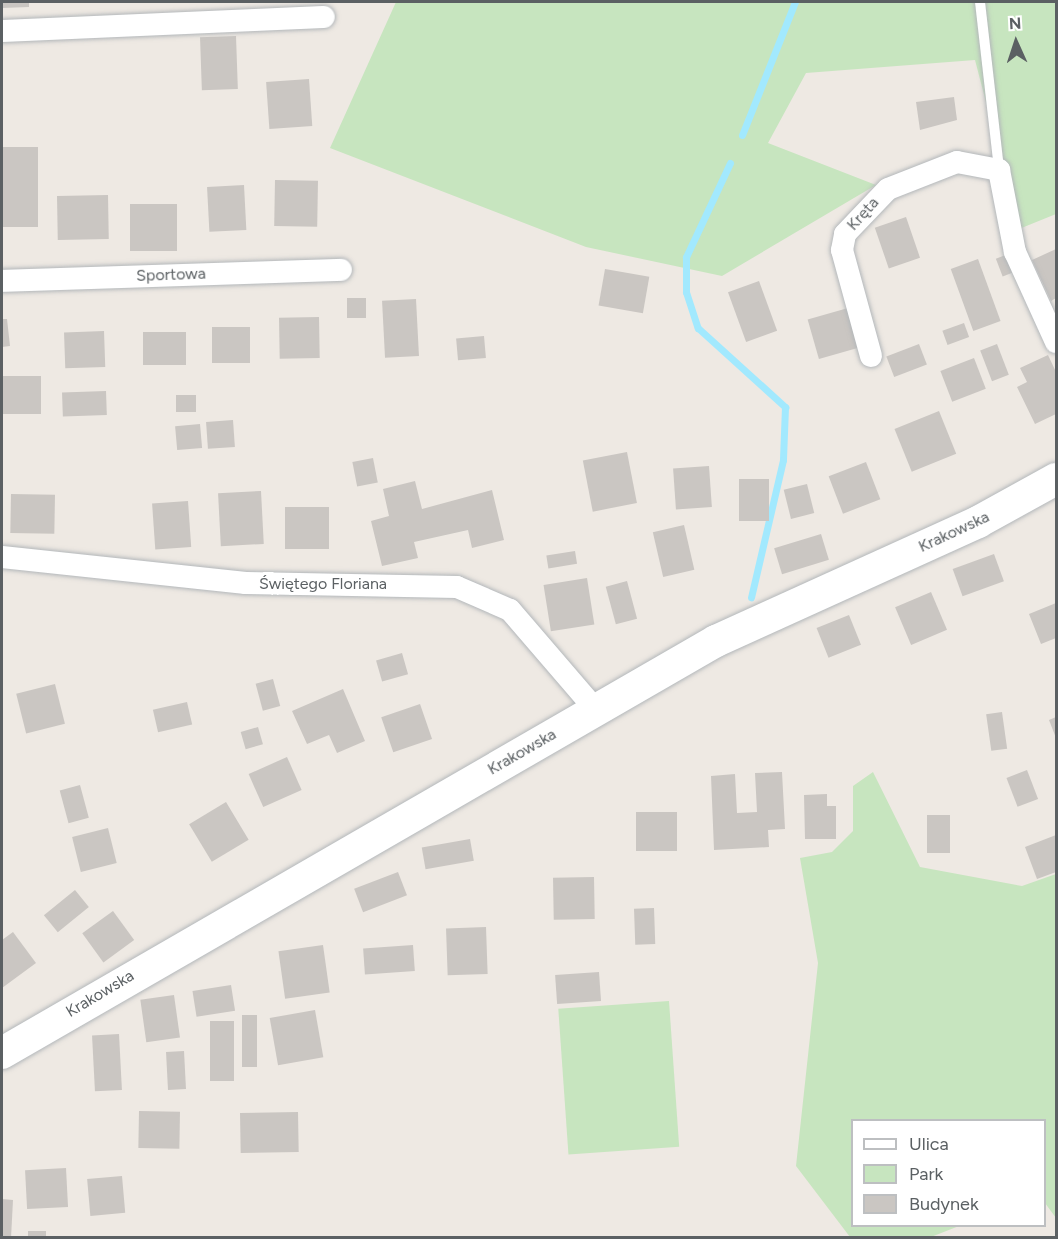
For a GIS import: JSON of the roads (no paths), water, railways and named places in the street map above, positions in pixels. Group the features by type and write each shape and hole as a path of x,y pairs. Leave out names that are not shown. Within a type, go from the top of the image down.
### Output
{"street":[{"path":"2,31 324,16"},
{"name":"Kręta","path":"871,356 842,250 845,234 888,189 934,168 957,162 999,170"},
{"path":"999,170 1015,252 1056,342"},
{"name":"Sportowa","path":"2,280 341,270"},
{"name":"Krakowska","path":"2,1053 756,620 978,522 1056,479"},
{"name":"Świętego Floriana","path":"2,557 246,583 457,587 510,610 596,710"}],"lane":[{"path":"980,2 999,170"}],"waterway":[{"path":"742,135 795,2"},
{"path":"730,163 686,257 686,292 698,328 785,407 783,460 751,597"}]}
